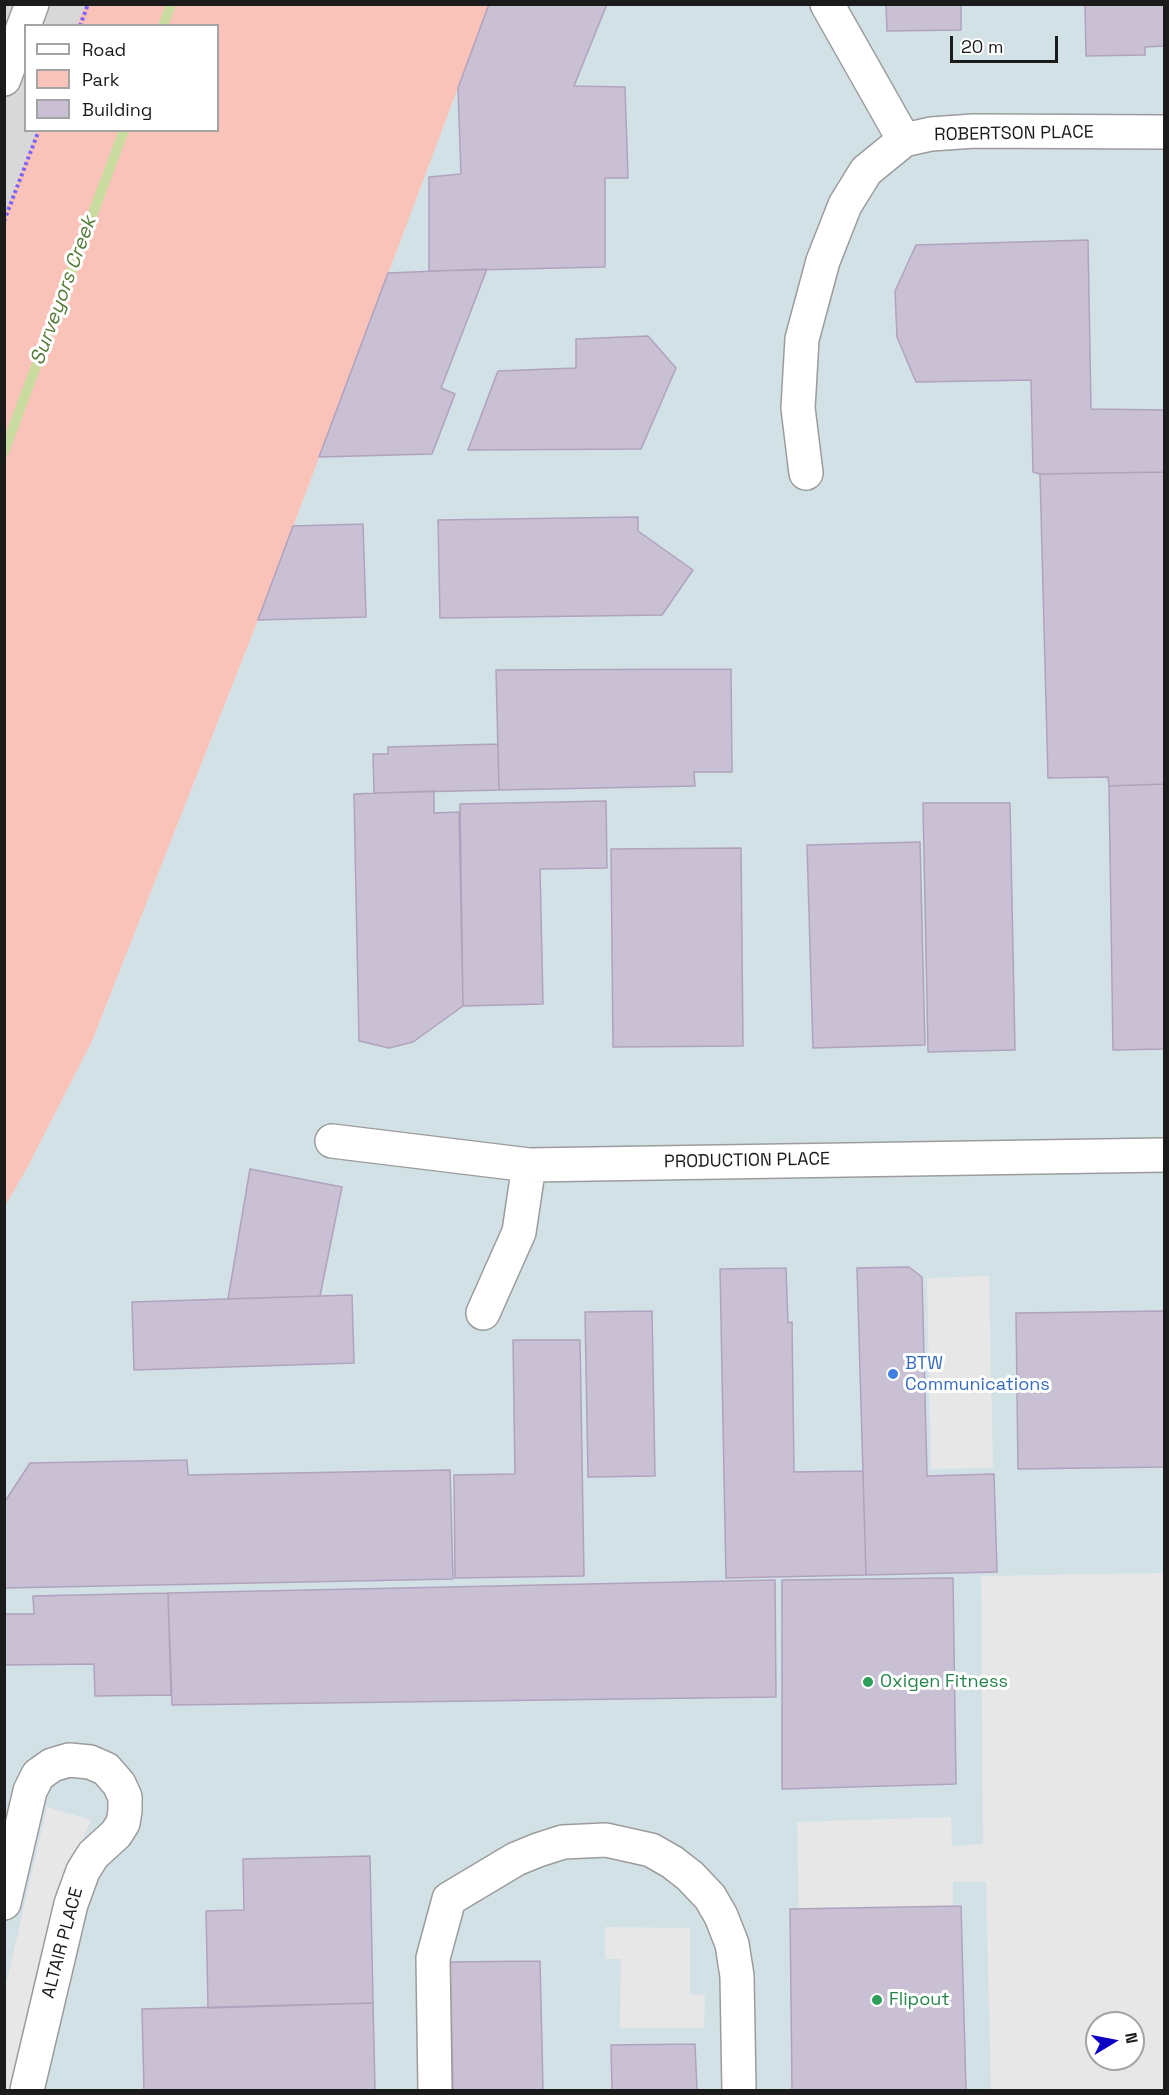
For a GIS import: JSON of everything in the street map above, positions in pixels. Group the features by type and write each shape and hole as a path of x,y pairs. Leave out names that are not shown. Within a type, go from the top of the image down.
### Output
{"street":[{"path":"25,24 32,4"},
{"path":"826,4 904,140"},
{"path":"4,79 24,25"},
{"name":"ROBERTSON PLACE","path":"806,473 798,408 802,339 823,261 845,205 866,171 904,140 931,134 974,131 1164,132"},
{"name":"PRODUCTION PLACE","path":"332,1141 530,1165 1164,1155"},
{"path":"483,1313 519,1232 530,1165"},
{"name":"ALTAIR PLACE","path":"4,1903 30,1791 38,1776 52,1766 69,1760 90,1762 106,1769 119,1784 125,1797 124,1817 116,1834 99,1849 88,1863 71,1904 27,2091"},
{"path":"435,2091 433,1958 449,1899 516,1858 563,1842 596,1840 651,1850 672,1862 690,1876 710,1897 721,1916 732,1944 737,1976 739,2091"}],"path":[{"path":"81,24 88,4"},
{"path":"4,221 38,132"}],"shaded area":[{"path":"5,5 85,5 77,24 24,24 24,132 37,132 5,215"},
{"path":"489,5 1164,5 1164,2090 5,2090 4,1206 26,1170 92,1041 258,620"},
{"path":"989,1276 993,1468 931,1469 927,1278"},
{"path":"1164,1573 1164,2090 991,2090 986,1882 953,1882 953,1911 799,1914 797,1822 951,1817 952,1846 983,1844 981,1576"},
{"path":"47,1807 91,1820 52,1915 13,2090 5,2090 5,1989"},
{"path":"605,1927 690,1928 690,1994 705,1995 704,2028 620,2028 621,1959 605,1959"}],"green space":[{"path":"85,5 489,5 258,620 92,1041 5,1206 4,216 37,132 219,132 219,24 77,24"}],"building":[{"path":"489,4 607,4 574,86 625,87 628,178 605,178 605,267 429,271 429,177 461,174 458,88"},
{"path":"886,4 961,4 961,30 887,31"},
{"path":"1085,4 1164,4 1164,46 1145,47 1145,55 1086,56"},
{"path":"1088,240 1091,409 1164,410 1164,472 1040,474 1033,472 1031,380 916,382 897,337 895,291 916,245"},
{"path":"487,269 441,388 455,394 432,454 319,457 388,273"},
{"path":"648,336 676,368 641,449 468,450 498,371 576,368 576,339"},
{"path":"1164,472 1164,784 1109,786 1108,777 1048,778 1040,474"},
{"path":"638,517 638,531 693,570 662,615 440,618 438,520"},
{"path":"363,524 366,617 258,620 293,526"},
{"path":"731,669 732,772 694,772 695,786 499,790 496,670"},
{"path":"498,744 499,790 374,793 373,754 388,754 388,747"},
{"path":"1164,784 1164,1049 1113,1050 1109,786"},
{"path":"434,791 434,813 459,812 463,1006 413,1042 389,1048 359,1041 354,794"},
{"path":"606,801 607,868 540,869 543,1004 463,1006 460,804"},
{"path":"923,803 1010,803 1015,1050 928,1052"},
{"path":"920,842 925,1045 813,1048 807,845"},
{"path":"741,848 743,1046 613,1047 611,849"},
{"path":"250,1169 342,1187 320,1296 228,1299"},
{"name":"BTW Communications","path":"909,1267 922,1277 927,1476 994,1474 997,1572 866,1575 857,1268"},
{"path":"786,1268 788,1323 792,1322 794,1472 863,1471 866,1575 726,1578 720,1269"},
{"path":"352,1295 354,1363 134,1370 132,1302"},
{"path":"652,1311 655,1476 588,1477 585,1312"},
{"path":"1164,1311 1164,1467 1018,1469 1016,1313"},
{"path":"513,1340 580,1340 584,1576 455,1578 454,1475 515,1474"},
{"path":"187,1460 188,1475 450,1470 453,1579 4,1588 4,1503 30,1463"},
{"name":"Oxigen Fitness","path":"953,1578 956,1784 782,1789 782,1580"},
{"path":"775,1580 776,1697 172,1705 168,1593"},
{"path":"168,1593 171,1695 95,1696 94,1664 4,1665 4,1614 34,1614 33,1596"},
{"path":"370,1856 373,2003 208,2008 206,1911 244,1910 243,1859"},
{"name":"Flipout","path":"961,1906 966,2090 792,2090 790,1909"},
{"path":"540,1961 543,2090 453,2090 450,1962"},
{"path":"373,2003 375,2090 144,2090 142,2009"},
{"path":"695,2044 697,2090 612,2090 611,2045"}],"waterway":[{"name":"Surveyors Creek","path":"164,24 171,4"},
{"name":"Surveyors Creek","path":"4,452 123,132"}],"place":[{"name":"BTW Communications","path":"893,1374"},
{"name":"Oxigen Fitness","path":"868,1682"},
{"name":"Flipout","path":"877,2000"}]}
